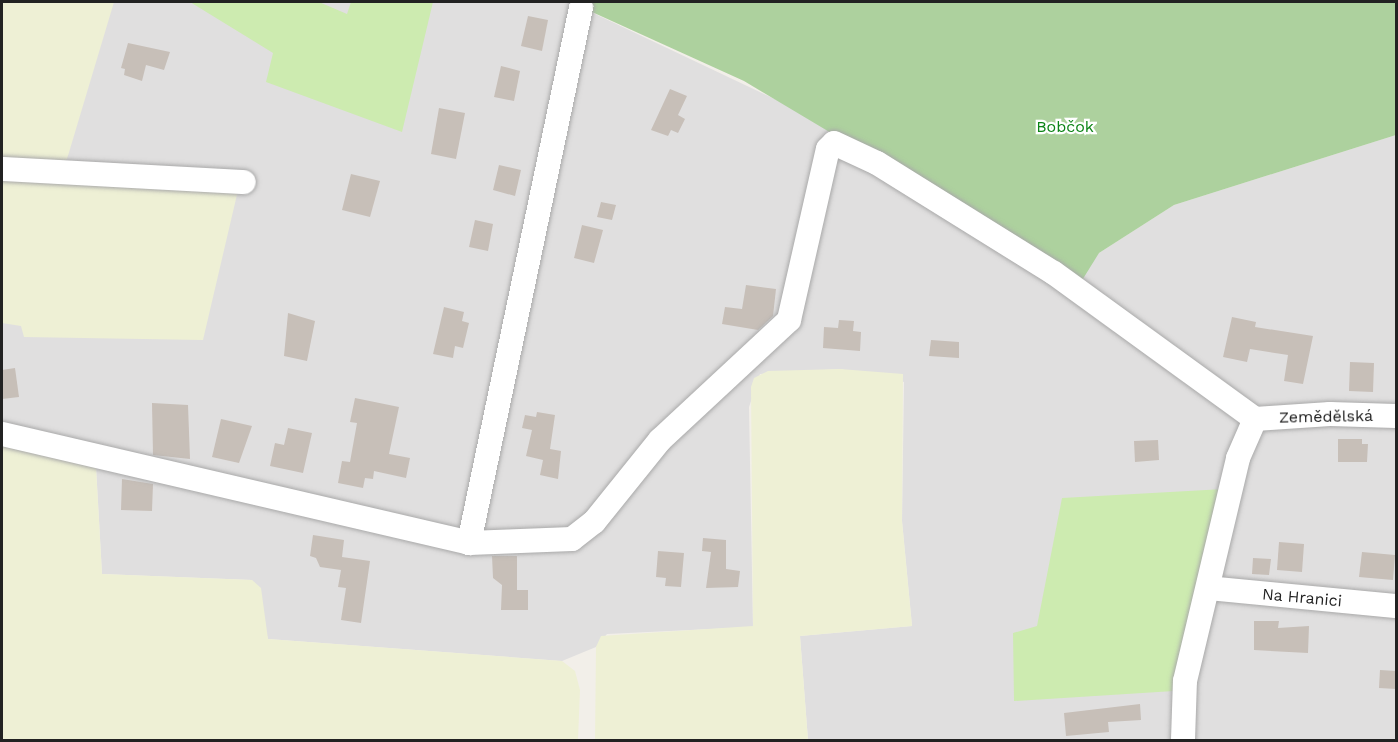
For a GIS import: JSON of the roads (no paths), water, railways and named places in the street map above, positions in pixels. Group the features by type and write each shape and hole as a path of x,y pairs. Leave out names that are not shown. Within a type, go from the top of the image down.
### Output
{"street":[{"path":"469,543 581,8"},
{"path":"2,434 469,543 572,539 583,533 660,440 789,320 828,149 834,143 877,164 1054,273 1255,419 1238,458 1185,681 1183,741"},
{"path":"2,169 244,182"},
{"name":"Zemědělská","path":"1255,419 1330,414 1396,416"},
{"name":"Na Hranici","path":"1208,588 1396,606"}],"park label":[{"name":"Bobčok","path":"1065,127"}]}
